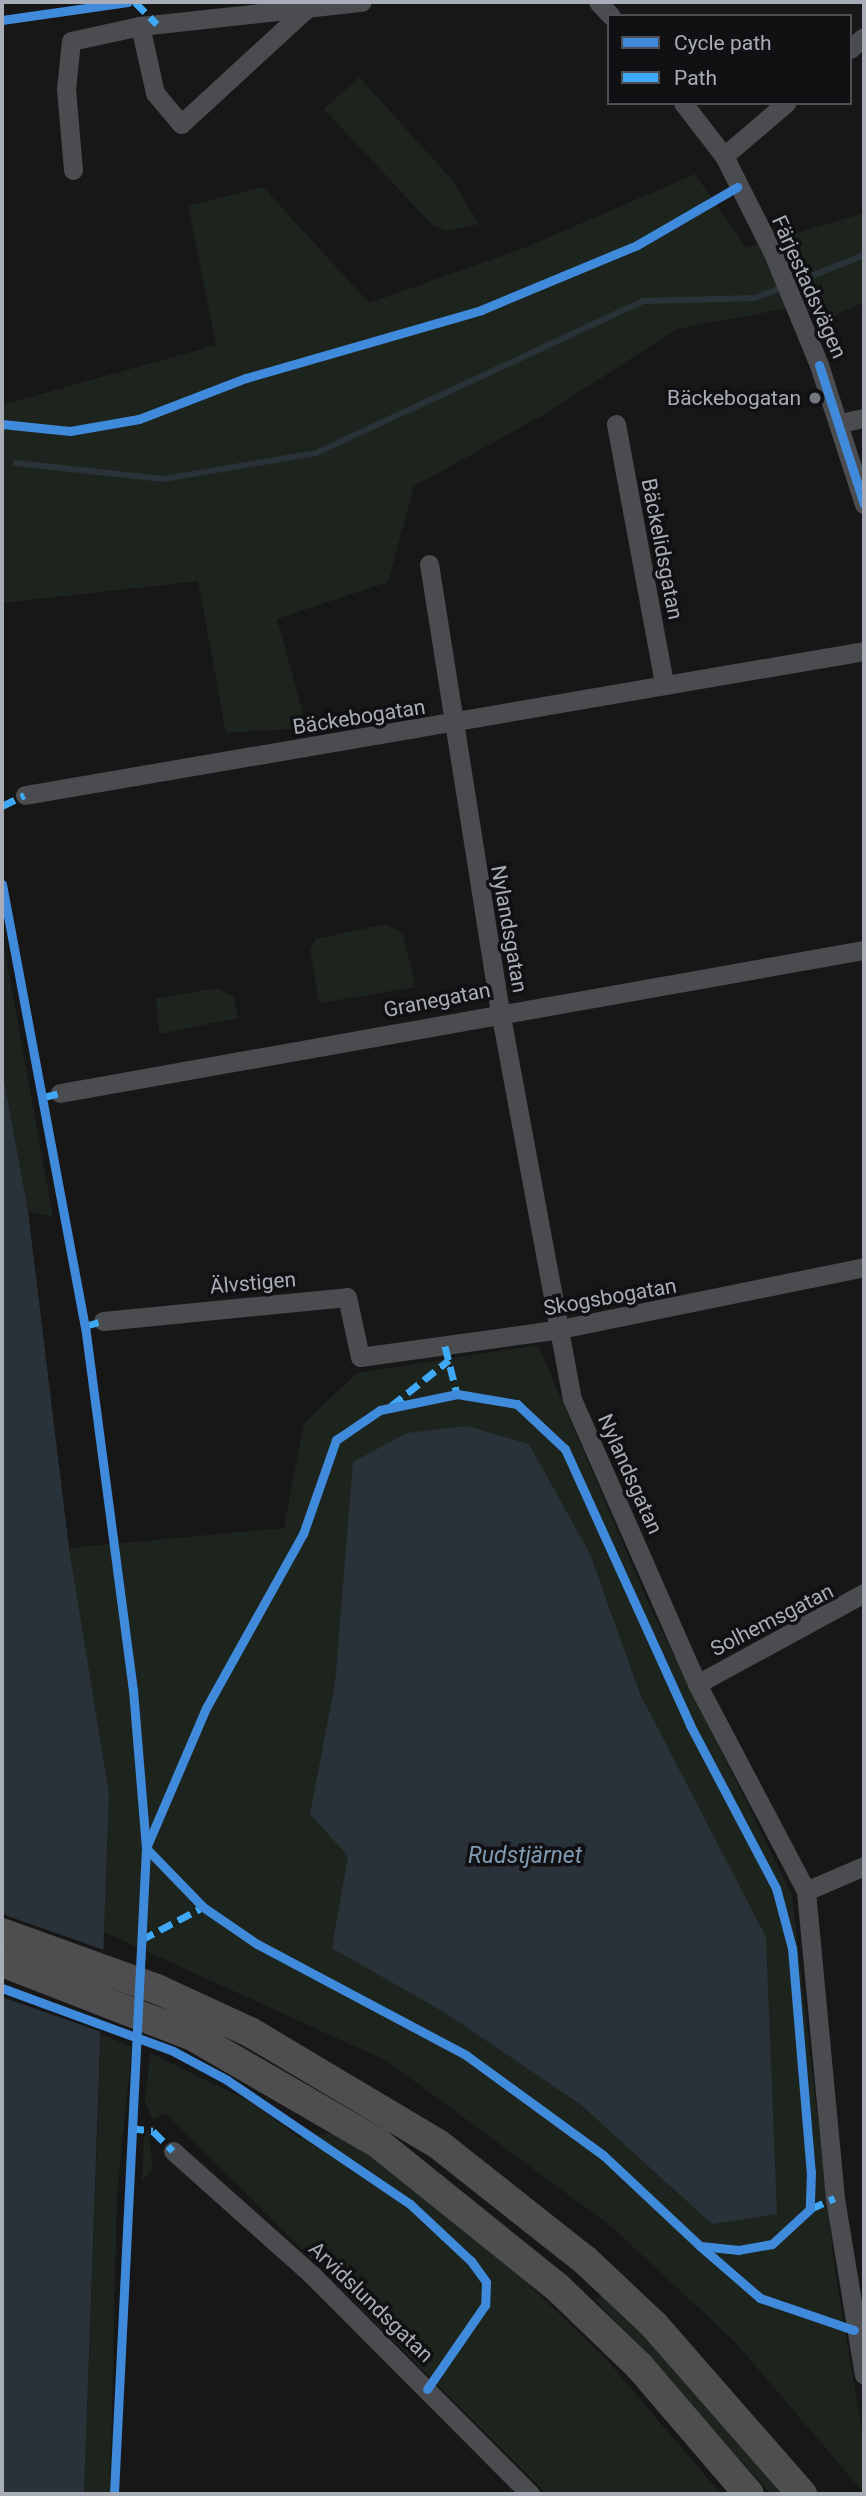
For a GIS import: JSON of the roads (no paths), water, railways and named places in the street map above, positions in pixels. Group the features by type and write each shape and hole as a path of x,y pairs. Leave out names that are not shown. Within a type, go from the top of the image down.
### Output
{"highway":[{"path":"2,1933 157,1989 250,2032 373,2100 565,2243 654,2325 802,2494"},
{"path":"2,1962 150,2016 237,2059 379,2144 493,2231 640,2367 748,2494"}],"street":[{"path":"73,170 66,89 71,41 140,26 362,2"},
{"path":"140,26 155,93 181,124 305,10"},
{"name":"Färjestadsvägen","path":"685,105 724,156 772,251 805,327 841,423 864,504"},
{"path":"724,156 784,105"},
{"path":"841,423 864,418"},
{"name":"Bäckelidsgatan","path":"616,424 664,682"},
{"name":"Nylandsgatan","path":"429,564 452,725 500,1012 555,1330 572,1399 697,1684 806,1891 835,2198 864,2375"},
{"name":"Bäckebogatan","path":"25,795 452,725 664,682 864,651"},
{"name":"Granegatan","path":"60,1093 500,1012 864,950"},
{"name":"Skogsbogatan","path":"360,1357 555,1330 864,1267"},
{"name":"Älvstigen","path":"103,1321 347,1297 360,1357"},
{"name":"Solhemsgatan","path":"697,1684 864,1593"},
{"path":"806,1891 864,1866"},
{"name":"Arvidslundsgatan","path":"173,2151 312,2275 530,2494"}],"water":[{"path":"2,1069 28,1211 69,1548 109,1793 84,2494 2,2494"},
{"name":"Rudstjärnet","path":"467,1426 529,1444 590,1554 640,1694 766,1937 777,2214 712,2224 580,2104 447,2014 332,1948 348,1856 310,1814 335,1684 353,1462 407,1433"}],"waterway":[{"path":"16,463 163,479 316,453 644,301 755,298 864,255"}],"place":[{"name":"Bäckebogatan","path":"815,398"}]}
